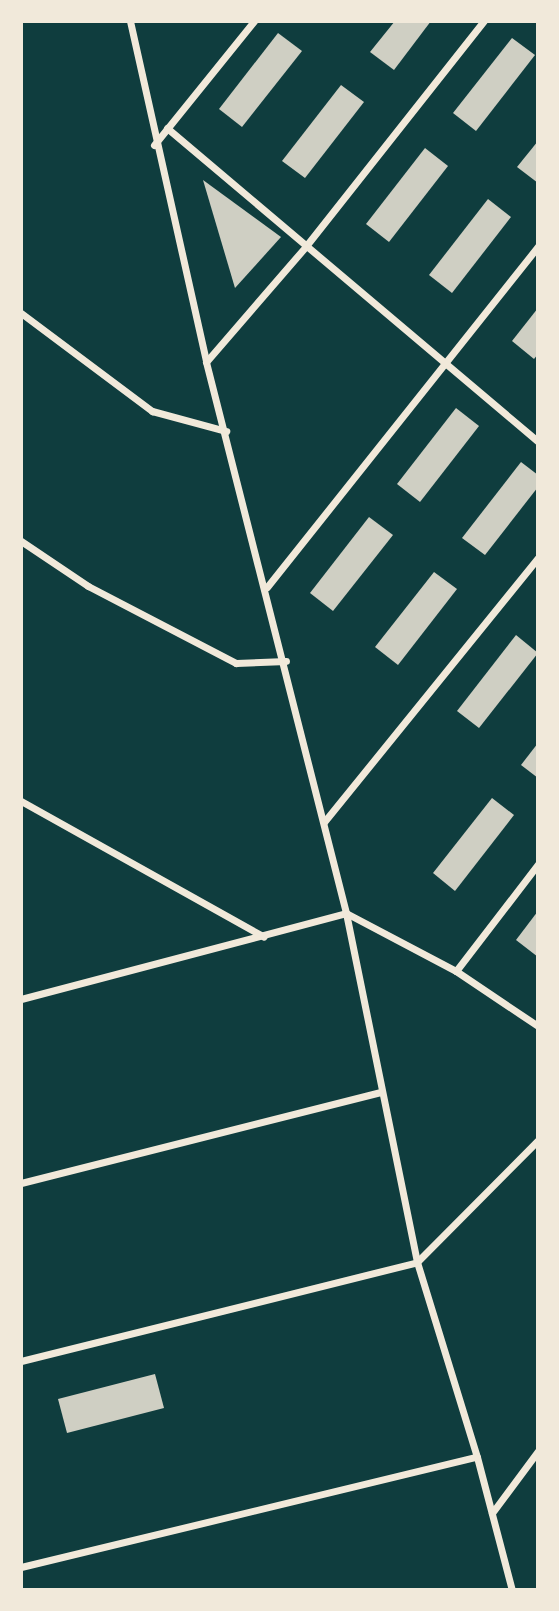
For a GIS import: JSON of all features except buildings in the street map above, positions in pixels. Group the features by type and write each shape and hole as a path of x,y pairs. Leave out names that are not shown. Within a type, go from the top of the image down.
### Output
{"street":[{"path":"130,21 154,145 206,362 286,661 346,913 417,1262 477,1457 513,1590"},
{"path":"154,145 254,21"},
{"path":"206,362 306,246 484,21"},
{"path":"167,128 538,441"},
{"path":"267,587 448,364 538,246"},
{"path":"21,313 152,411 226,430"},
{"path":"21,541 88,586 236,663 286,661"},
{"path":"324,822 538,558"},
{"path":"21,801 265,938"},
{"path":"456,971 538,864"},
{"path":"21,999 265,938 346,913 456,971 538,1026"},
{"path":"21,1183 381,1092"},
{"path":"21,1361 417,1262 538,1139"},
{"path":"492,1513 538,1451"},
{"path":"21,1567 477,1457"}]}
